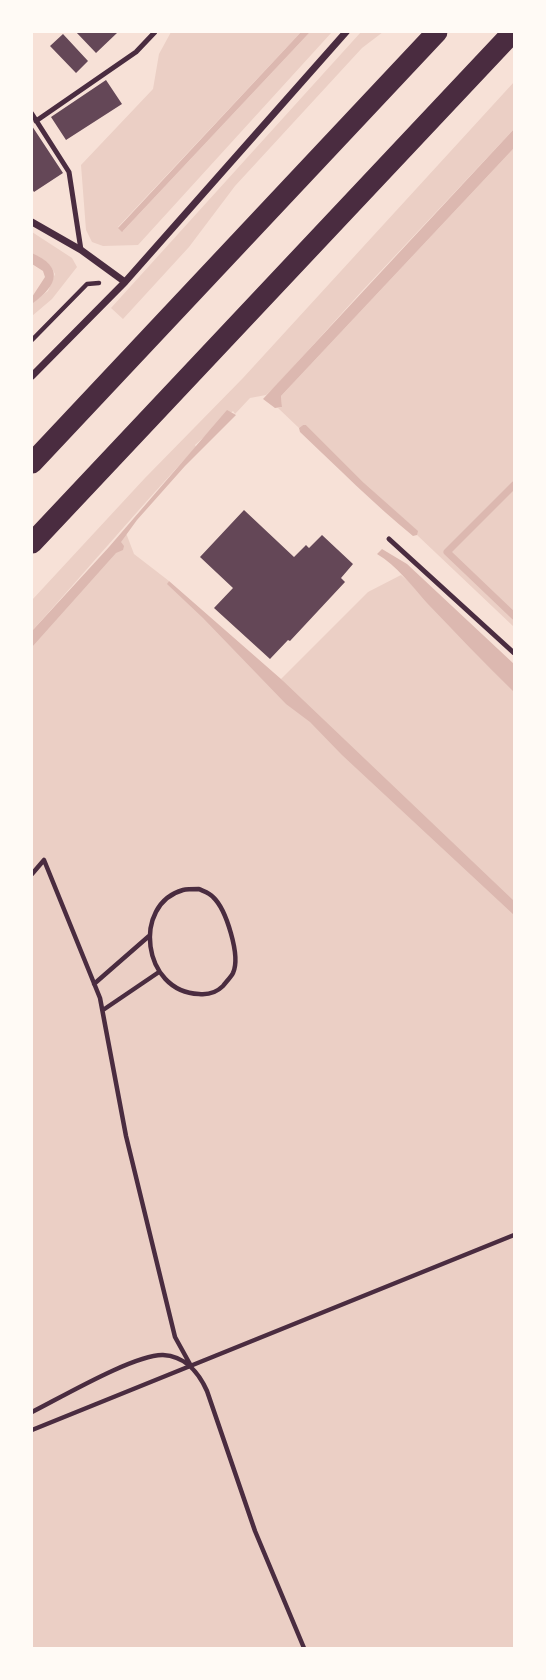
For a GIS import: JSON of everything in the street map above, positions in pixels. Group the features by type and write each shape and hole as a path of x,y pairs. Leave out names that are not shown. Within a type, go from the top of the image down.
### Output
{"highway":[{"path":"32,463 437,32"},
{"path":"32,543 513,32"}],"street":[{"path":"32,376 125,282 346,32"},
{"path":"32,222 80,250 125,282"}],"lane":[{"path":"36,121 136,52 155,32"},
{"path":"32,114 69,172 80,250"},
{"path":"390,539 514,653"}],"path":[{"path":"32,340 87,284 125,282"},
{"path":"32,874 44,860 103,1010 126,1136 168,1310 175,1337 191,1366"},
{"path":"199,889 213,897 228,925 235,952 234,972 222,988 212,994 195,994 168,983 159,972 151,952 150,935 157,912 169,897 183,890 199,889"},
{"path":"94,984 150,935"},
{"path":"103,1010 159,972"},
{"path":"32,1430 514,1235"},
{"path":"32,1412 133,1362 162,1355 179,1359 191,1366 200,1375 207,1391 255,1531 304,1648"}],"shaded area":[{"path":"171,32 301,32 118,227 123,231 310,32 332,32 138,245 103,246 92,242 86,230 81,165 153,89 159,54"},
{"path":"301,32 310,32 122,232 118,228"},
{"path":"361,32 383,32 362,48 235,186 189,247 123,319 111,308"},
{"path":"514,82 514,129 274,388 266,395 250,398 235,414 233,411 195,445 32,631 32,600 145,478 243,378"},
{"path":"514,129 514,148 281,396 282,407 275,408 263,399"},
{"path":"514,148 514,627 306,425 299,428 278,408 282,407 281,396"},
{"path":"32,232 72,258 77,267 52,299 32,316 32,303 48,291 55,274 45,261 32,253"},
{"path":"32,253 49,264 54,276 48,290 33,303 32,297 45,277 43,271 32,264"},
{"path":"227,410 236,415 185,466 137,520 121,542 123,550 116,553 32,647 32,631 109,547"},
{"path":"303,425 418,531 417,535 413,536 384,511 300,432 299,428"},
{"path":"126,533 134,554 169,581 168,583 284,683 281,679 368,592 401,575 514,674 514,1648 32,1648 32,636"},
{"path":"382,549 407,564 514,664 514,692 398,570 377,554"},
{"path":"169,581 281,679 514,901 514,915 310,722 286,704 167,584"}],"building":[{"path":"76,32 116,32 117,33 96,53"},
{"path":"63,34 88,61 76,73 50,46"},
{"path":"106,80 122,104 66,140 51,117"},
{"path":"32,126 63,173 34,192 32,189"},
{"path":"244,510 294,557 306,545 309,548 322,535 353,564 341,578 345,582 270,659 214,608 233,588 200,557"}],"waterway":[{"path":"514,485 447,552 514,616"}]}
